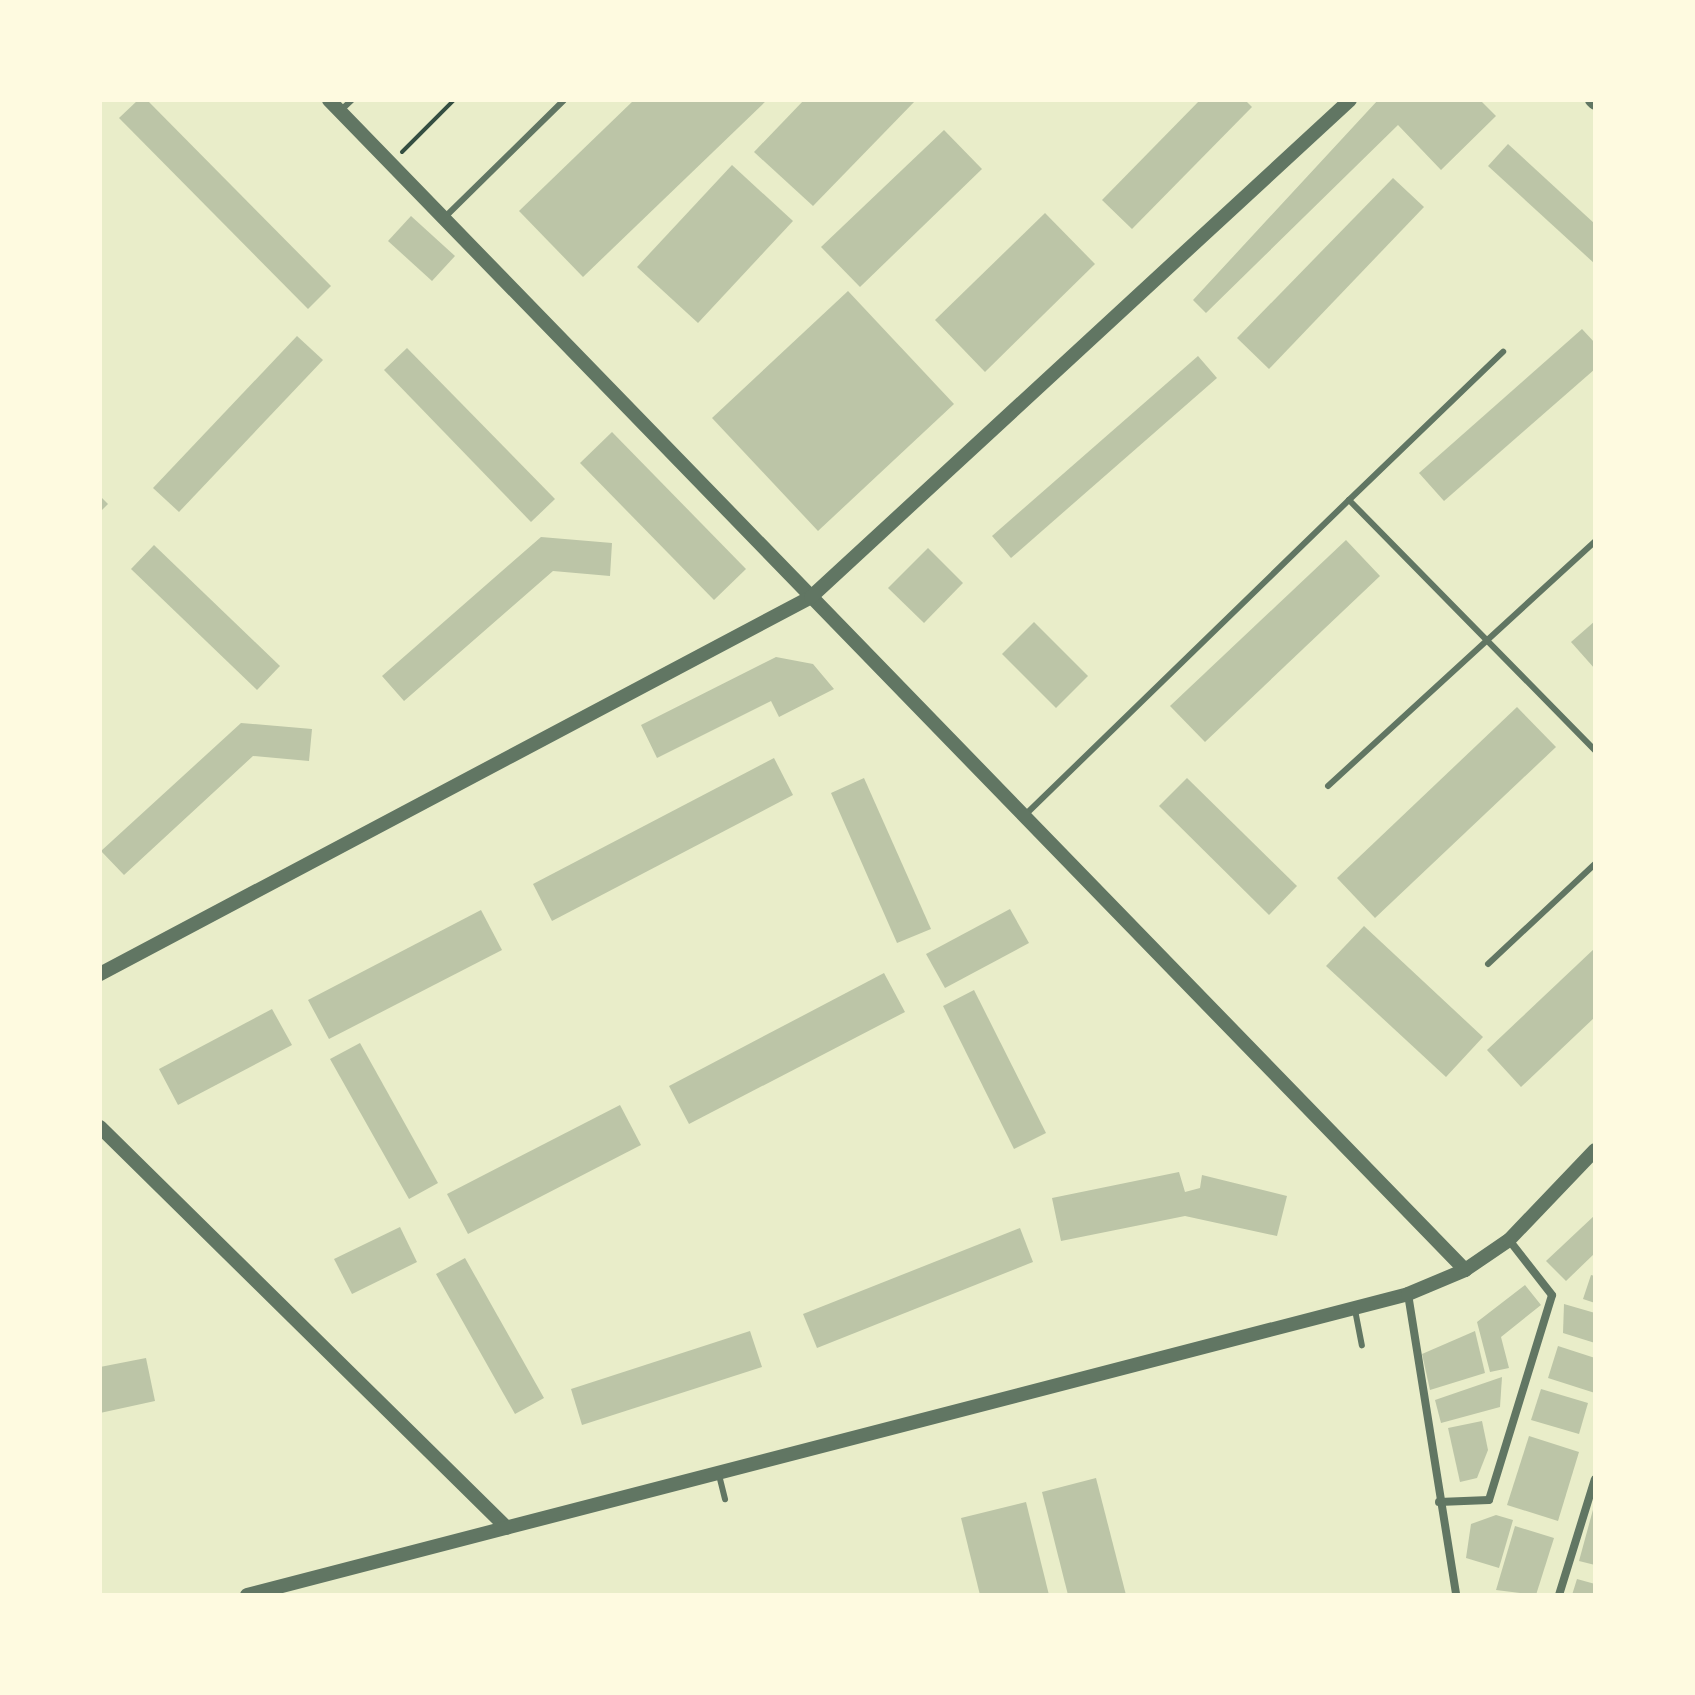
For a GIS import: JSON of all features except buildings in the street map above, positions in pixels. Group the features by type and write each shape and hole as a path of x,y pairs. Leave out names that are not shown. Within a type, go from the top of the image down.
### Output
{"street":[{"path":"100,974 811,597 1350,100"},
{"path":"335,105 1465,1270"},
{"path":"100,1127 507,1528"},
{"path":"247,1595 1408,1294 1465,1270 1509,1240 1595,1150"},
{"path":"1439,1502 1489,1500 1552,1295 1509,1240"},
{"path":"1408,1294 1456,1595"},
{"path":"1559,1595 1595,1479"}],"lane":[{"path":"335,105 352,100"},
{"path":"444,218 564,100"},
{"path":"1024,816 1503,352"},
{"path":"1349,500 1595,750"},
{"path":"1328,786 1595,541"},
{"path":"1488,964 1595,864"},
{"path":"1354,1308 1362,1345"},
{"path":"719,1473 725,1499"}],"path":[{"path":"391,163 454,100"}]}
